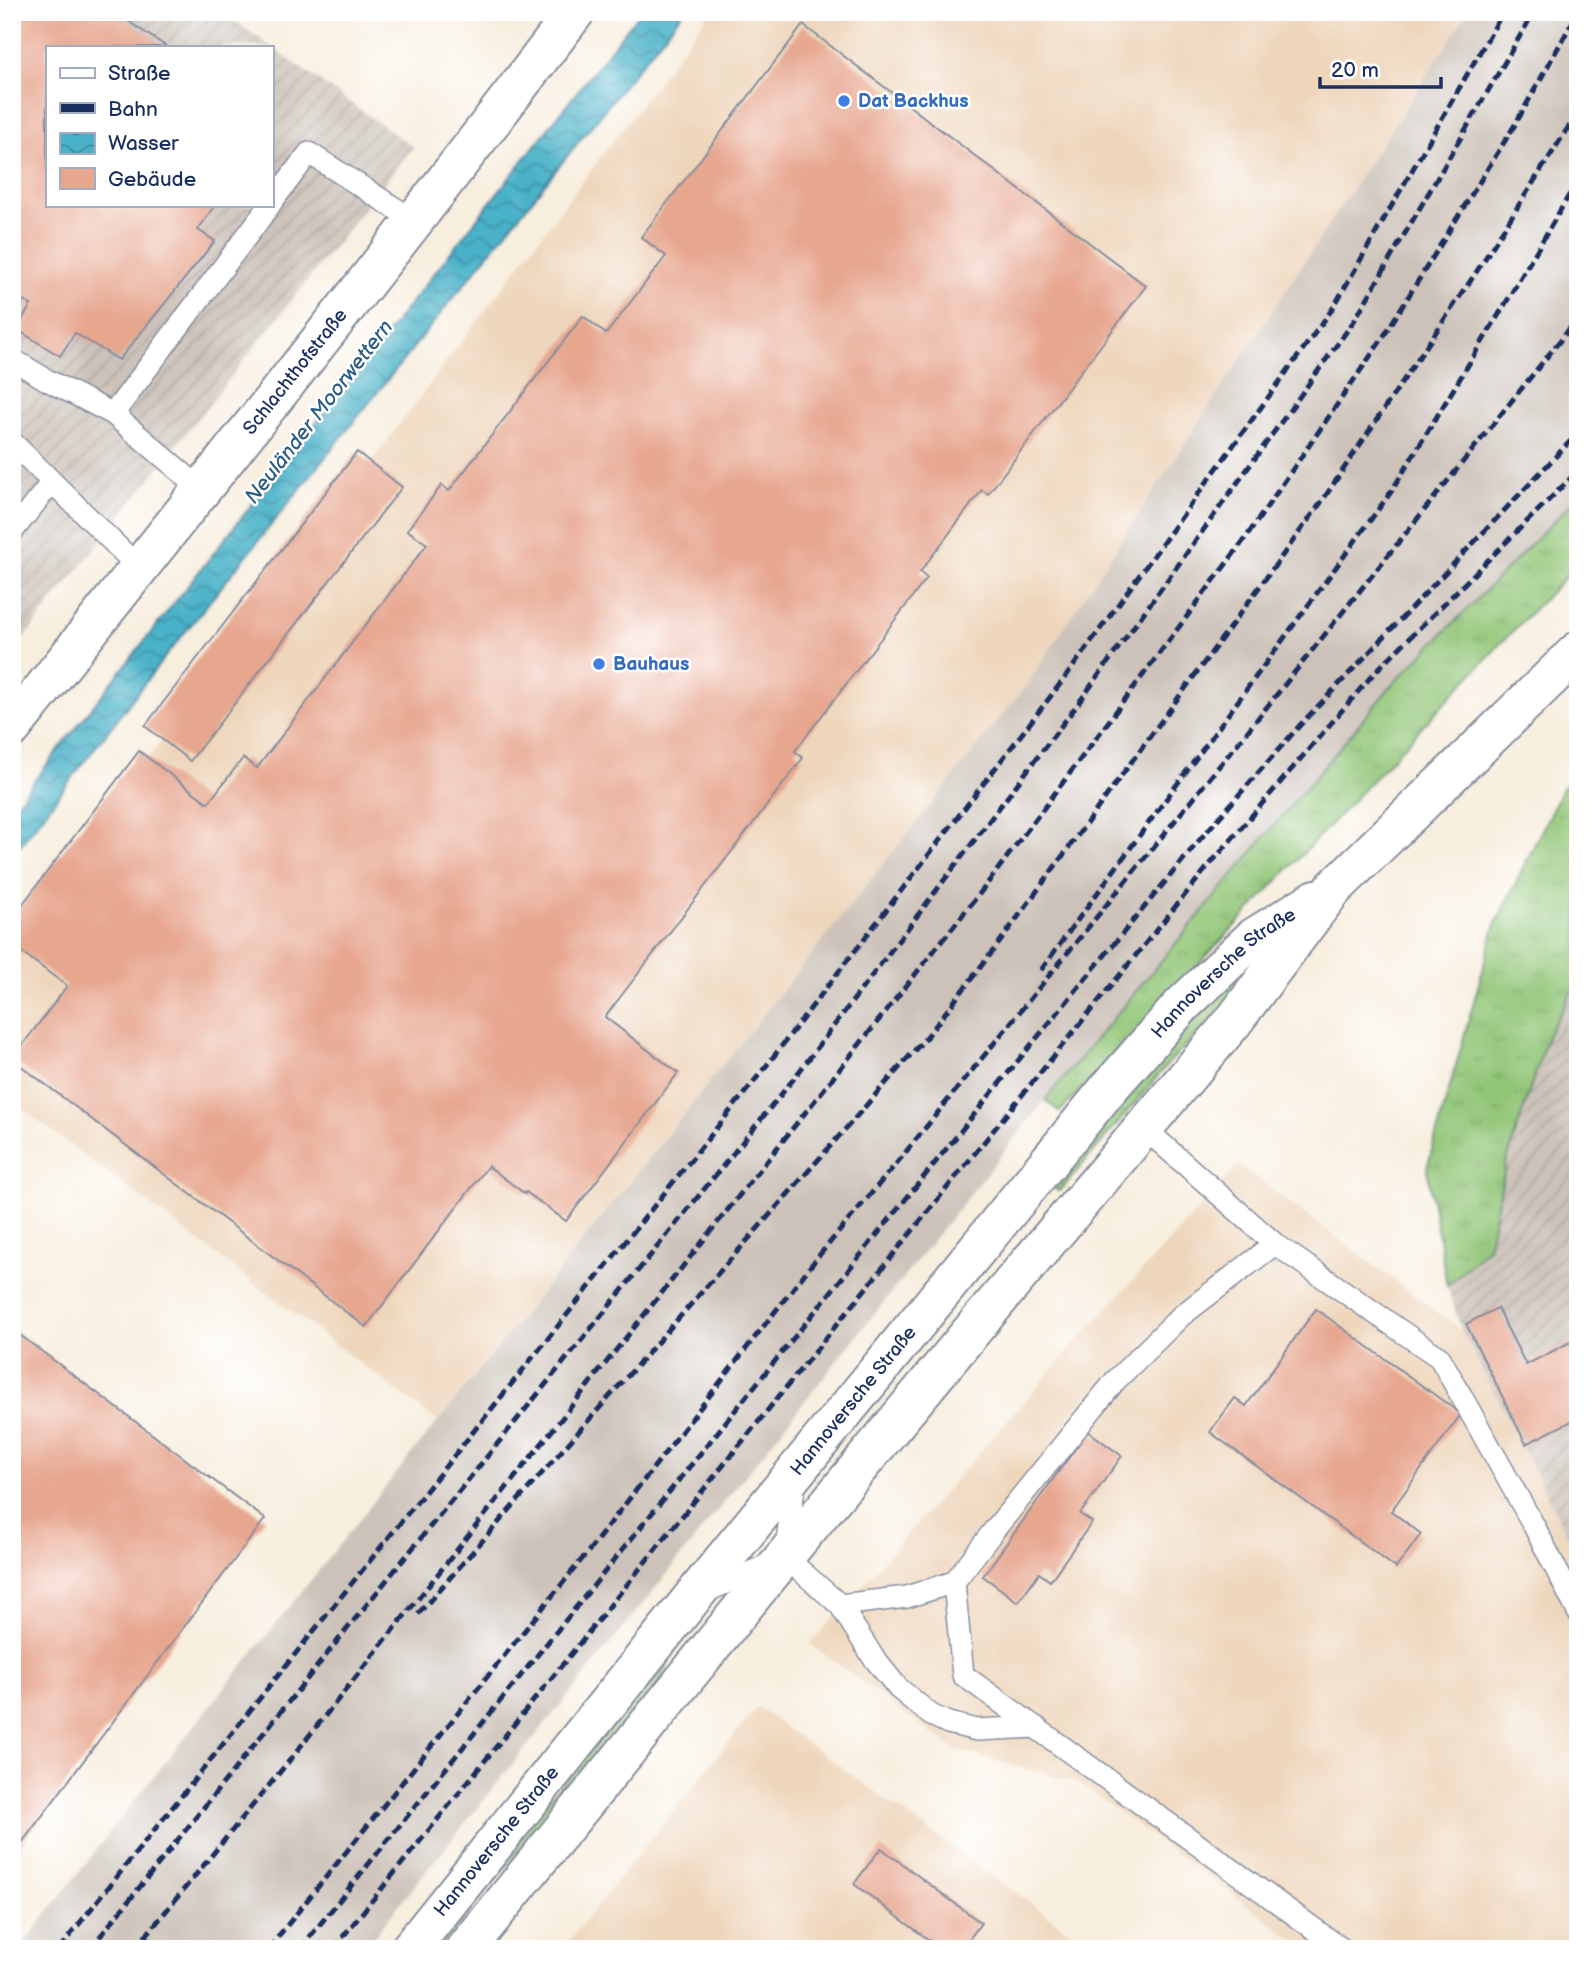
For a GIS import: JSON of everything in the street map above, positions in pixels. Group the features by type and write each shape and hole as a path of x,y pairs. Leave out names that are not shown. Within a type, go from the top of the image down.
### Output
{"main road":[{"name":"Schlachthofstraße","path":"12,728 349,306 575,12"},
{"name":"Hannoversche Straße","path":"466,1949 970,1333 1233,1022 1333,889 1578,651"},
{"name":"Hannoversche Straße","path":"410,1949 1108,1089 1182,1005 1253,937 1333,889"}],"lane":[{"path":"273,201 309,153 415,221"},
{"path":"113,414 269,206"},
{"path":"12,359 113,414 201,489"},
{"path":"12,442 138,568"},
{"path":"12,532 52,482"},
{"path":"1144,1128 1275,1244 1440,1358 1534,1524 1578,1612"},
{"path":"840,1605 907,1597 954,1582 1115,1381 1181,1316 1275,1244"},
{"path":"785,1557 796,1472"},
{"path":"693,1597 785,1557"},
{"path":"785,1557 840,1605 873,1657 898,1688 931,1715 948,1723 977,1730 1036,1727"},
{"path":"954,1582 963,1675 1342,1949"}],"shaded area":[{"path":"12,12 222,12 270,46 46,46 46,206 273,206 273,48 413,147 12,653"},
{"path":"710,12 1468,12 1025,687 437,1421 12,1101 12,939"},
{"path":"1468,12 1578,12 1578,497 1391,686 1045,1100 363,1949 20,1949 119,1820 1025,687"},
{"path":"1578,981 1578,1556 1462,1331 1447,1286 1488,1247 1507,1160 1548,1034"},
{"path":"1239,1165 1462,1331 1578,1556 1578,1949 1307,1949 1079,1783 955,1750 810,1644 1074,1345"},
{"path":"757,1707 1094,1949 562,1949"}],"green space":[{"path":"1578,497 1578,564 1060,1112 1045,1100 1391,686"},
{"path":"1578,773 1578,981 1548,1034 1507,1160 1488,1247 1447,1286 1427,1168 1496,923 1562,789"},
{"path":"1253,954 1267,959 1168,1064 1058,1191 1052,1185 1059,1172"},
{"path":"664,1663 667,1668 663,1674 439,1949 421,1949"}],"water":[{"path":"640,12 683,12 161,662 12,856 12,809"}],"building":[{"path":"12,12 114,12 165,46 46,46 46,206 214,206 198,230 215,241 119,360 75,333 60,356 16,329 31,305 12,294"},
{"name":"Bauhaus","path":"803,25 1146,286 988,494 982,490 920,572 927,578 795,751 803,758 605,1017 678,1073 566,1221 488,1166 366,1327 12,1059 67,986 12,945 12,918 139,751 208,803 243,758 257,768 427,544 407,530 442,485 449,491 583,316 606,334 666,256 641,237"},
{"path":"357,452 402,487 190,761 145,726"},
{"path":"1497,1308 1526,1365 1578,1338 1578,1418 1526,1444 1466,1324"},
{"path":"1316,1309 1461,1414 1391,1511 1421,1534 1396,1568 1210,1432 1235,1398 1246,1406"},
{"path":"12,1329 265,1519 12,1856"},
{"path":"1088,1431 1122,1456 1080,1514 1092,1522 1050,1581 1039,1573 1018,1602 983,1576"},
{"path":"881,1848 981,1923 962,1949 941,1949 854,1884"}],"railway":[{"path":"59,1949 767,1065 1067,675 1333,308 1503,12"},
{"path":"90,1949 792,1081 1083,697 1354,321 1534,12"},
{"path":"135,1949 289,1761 984,888 1247,536 1382,339 1516,123 1578,12"},
{"path":"418,1614 929,1034 999,943 1320,504 1477,271 1578,112"},
{"path":"1041,970 1391,492 1578,180"},
{"path":"268,1949 591,1548 816,1259 1238,743 1578,318"},
{"path":"300,1949 985,1101 1202,837 1301,724 1578,433"},
{"path":"333,1949 1206,869 1375,672 1578,471"}],"place":[{"name":"Dat Backhus","path":"844,101"},
{"name":"Bauhaus","path":"599,664"}],"water label":[{"name":"Neuländer Moorwettern","path":"319,412"}]}
